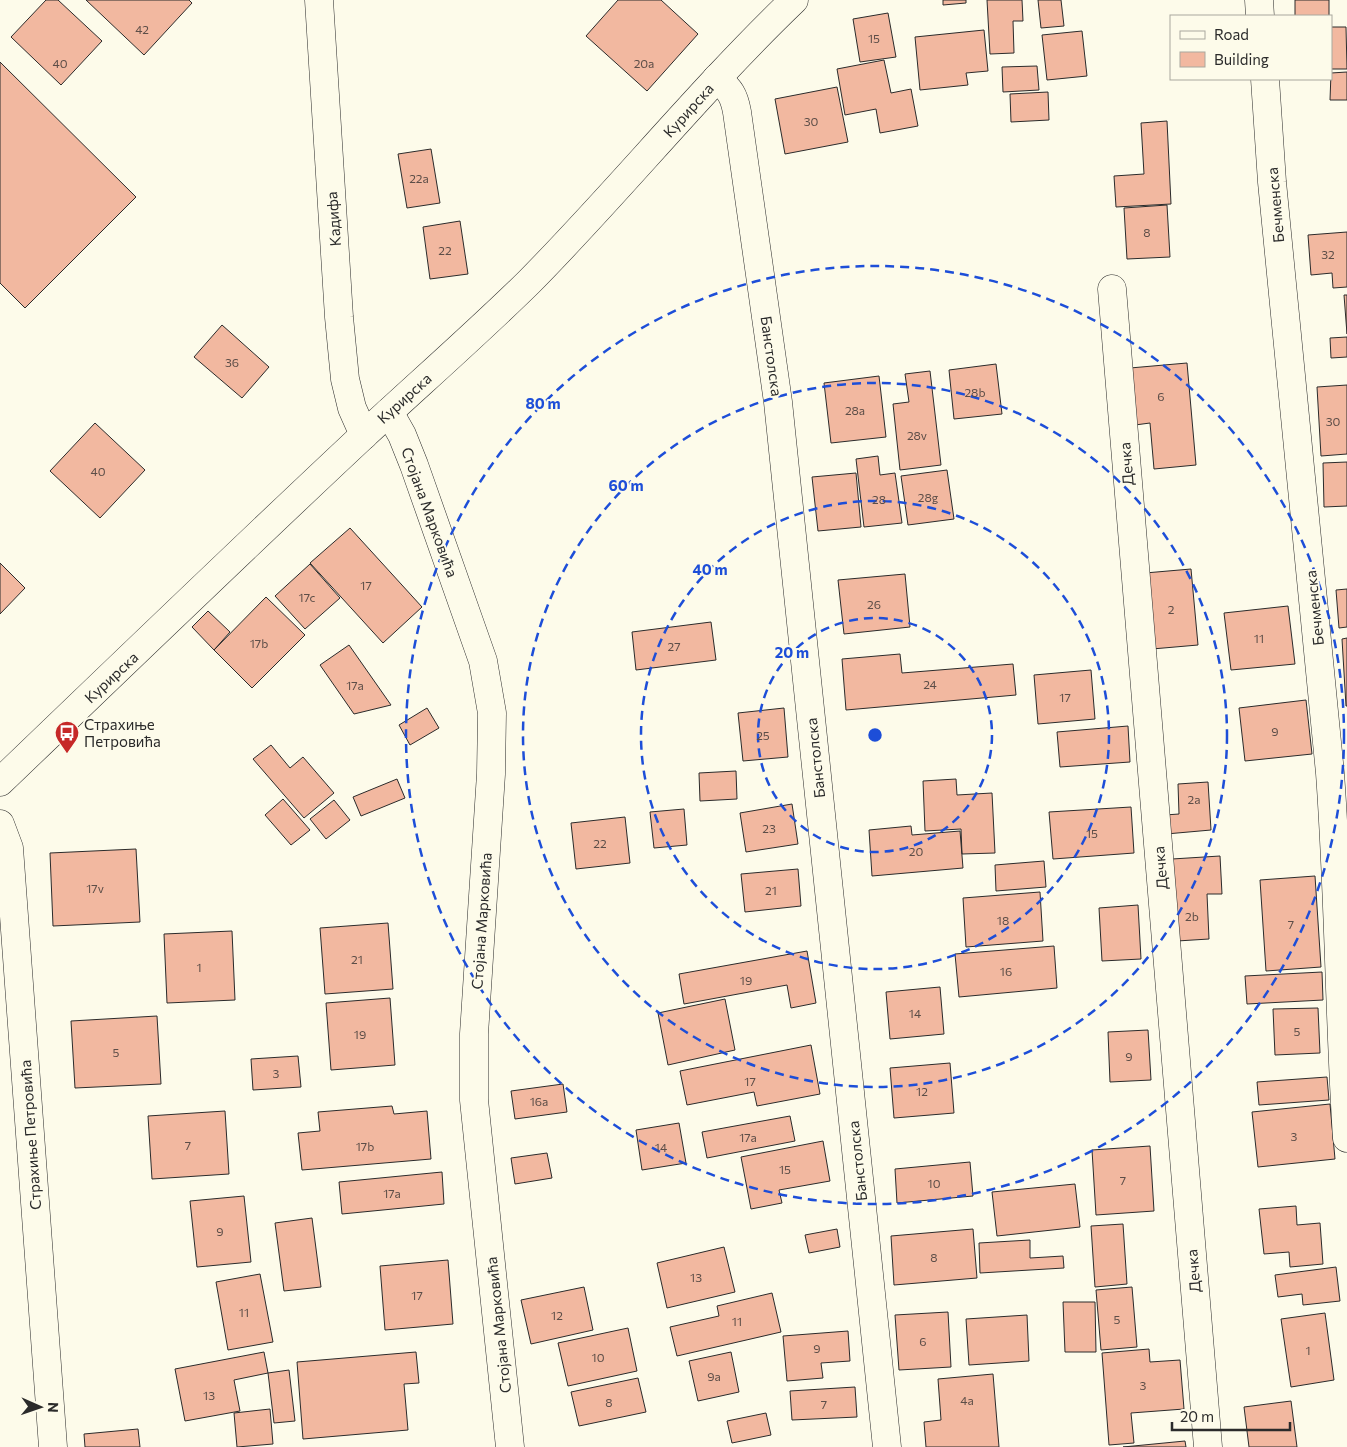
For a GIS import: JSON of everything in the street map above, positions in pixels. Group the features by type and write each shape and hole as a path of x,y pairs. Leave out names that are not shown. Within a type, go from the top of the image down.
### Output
{"street":[{"name":"Кадифа","path":"319,0 339,317 345,379 352,408 364,435"},
{"name":"Курирска","path":"0,782 364,435 486,323 566,244 717,78 760,32 794,0"},
{"path":"1259,0 1260,15"},
{"name":"Банстолска","path":"717,78 729,89 735,98 778,402 887,1447"},
{"name":"Бечменска","path":"1265,80 1273,192 1330,773 1335,841 1342,1064 1347,1138"},
{"name":"Дечка","path":"1112,289 1208,1447"},
{"name":"Стојана Марковића","path":"389,412 402,435 414,465 483,661 492,713 491,774 474,1034 474,1100 510,1447"},
{"name":"Страхиње Петровића","path":"0,824 9,848 53,1447"}],"building":[{"path":"46,0 58,0 102,41 61,85 11,37"},
{"path":"86,0 189,0 192,3 144,55"},
{"path":"618,0 661,0 698,34 647,91 586,36"},
{"path":"943,0 966,0 966,3 943,5"},
{"path":"987,0 1022,0 1023,21 1013,21 1014,53 990,54"},
{"path":"1038,0 1061,0 1064,26 1041,28"},
{"path":"1295,0 1329,0 1329,15 1295,15"},
{"path":"888,13 896,57 860,62 853,19"},
{"path":"1332,27 1346,27 1347,69 1332,69"},
{"path":"984,30 988,71 966,73 968,85 920,90 915,37"},
{"path":"1082,31 1087,76 1047,80 1042,35"},
{"path":"884,60 891,93 911,89 918,126 880,133 876,109 845,115 837,69"},
{"path":"0,62 136,197 25,308 0,283"},
{"path":"1037,66 1039,90 1003,92 1002,67"},
{"path":"1347,72 1347,100 1330,100 1332,73"},
{"path":"837,87 848,142 785,154 775,99"},
{"path":"1048,92 1049,120 1011,122 1010,94"},
{"path":"1167,121 1171,204 1116,207 1114,176 1144,174 1141,123"},
{"path":"431,149 440,203 407,208 398,154"},
{"path":"1167,205 1170,257 1127,259 1124,208"},
{"path":"460,221 468,274 430,279 423,227"},
{"path":"1347,232 1347,287 1333,288 1332,273 1311,275 1308,235"},
{"path":"1344,295 1347,295 1347,334"},
{"path":"222,325 269,367 242,398 194,357"},
{"path":"1347,337 1347,357 1331,358 1330,338"},
{"path":"1187,363 1196,465 1154,469 1150,423 1135,425 1130,368"},
{"path":"996,364 1002,414 954,419 949,370"},
{"path":"930,371 941,465 900,470 893,404 909,402 905,374"},
{"path":"879,376 886,437 831,443 824,383"},
{"path":"1347,385 1347,454 1321,456 1317,387"},
{"path":"95,423 145,470 100,518 50,471"},
{"path":"878,456 880,475 895,473 902,523 864,527 856,459"},
{"path":"1347,462 1347,506 1324,507 1323,463"},
{"path":"947,470 954,519 908,525 901,476"},
{"path":"856,473 861,527 818,531 812,477"},
{"path":"350,528 422,607 383,643 310,563"},
{"path":"0,563 25,588 0,614"},
{"path":"310,564 340,598 305,629 275,596"},
{"path":"1191,569 1198,645 1152,649 1145,573"},
{"path":"905,574 910,627 844,634 838,580"},
{"path":"1347,589 1347,627 1339,628 1336,590"},
{"path":"266,597 305,635 252,688 214,650"},
{"path":"1288,606 1295,664 1231,670 1224,613"},
{"path":"208,611 230,632 214,650 192,627"},
{"path":"711,622 716,660 636,670 632,632"},
{"path":"1347,638 1347,706 1346,706 1342,639"},
{"path":"349,645 391,705 354,714 320,665"},
{"path":"900,654 902,673 1013,664 1016,695 846,710 842,659"},
{"path":"1091,670 1095,719 1038,724 1034,675"},
{"path":"1306,700 1312,754 1245,761 1239,708"},
{"path":"427,708 439,728 410,745 399,725"},
{"path":"784,708 788,757 743,761 738,713"},
{"path":"1128,726 1130,762 1060,767 1057,732"},
{"path":"271,745 290,768 303,757 334,793 304,818 253,759"},
{"path":"736,771 737,799 700,801 699,773"},
{"path":"397,779 405,798 361,816 353,797"},
{"path":"956,779 957,795 992,793 995,853 962,854 961,829 925,831 923,781"},
{"path":"1208,782 1211,830 1166,834 1165,815 1179,814 1178,784"},
{"path":"283,799 310,830 291,845 265,815"},
{"path":"334,800 350,820 326,839 310,819"},
{"path":"792,804 798,844 746,852 740,813"},
{"path":"1131,807 1134,853 1053,859 1049,812"},
{"path":"684,809 687,845 654,848 650,812"},
{"path":"625,817 630,863 576,869 571,823"},
{"path":"911,826 912,835 960,831 963,868 872,876 869,830"},
{"path":"136,849 140,922 53,926 50,853"},
{"path":"1220,856 1222,894 1207,894 1209,939 1177,941 1172,859"},
{"path":"1044,861 1046,887 996,891 995,865"},
{"path":"798,869 801,906 745,912 741,874"},
{"path":"1315,876 1321,967 1266,971 1260,880"},
{"path":"1040,892 1043,941 966,947 963,898"},
{"path":"1138,905 1141,959 1102,961 1099,908"},
{"path":"388,923 393,989 325,994 320,928"},
{"path":"232,931 235,1000 167,1003 164,934"},
{"path":"1054,946 1057,988 959,997 955,954"},
{"path":"807,951 816,1003 791,1008 787,985 684,1004 679,974"},
{"path":"1322,972 1323,1000 1247,1004 1245,976"},
{"path":"940,987 944,1034 890,1039 886,992"},
{"path":"390,998 395,1065 331,1070 326,1003"},
{"path":"725,999 735,1050 668,1065 658,1013"},
{"path":"1318,1008 1320,1053 1275,1055 1273,1009"},
{"path":"157,1016 161,1084 75,1088 71,1021"},
{"path":"1148,1030 1151,1080 1110,1082 1108,1032"},
{"path":"811,1045 820,1094 757,1106 754,1092 687,1105 680,1071"},
{"path":"298,1056 301,1087 253,1090 251,1059"},
{"path":"950,1063 954,1113 894,1118 890,1068"},
{"path":"1327,1077 1329,1100 1259,1105 1257,1082"},
{"path":"563,1084 567,1112 515,1119 511,1091"},
{"path":"1330,1104 1335,1159 1258,1167 1252,1112"},
{"path":"392,1106 394,1114 427,1111 431,1159 302,1170 298,1133 320,1131 318,1112"},
{"path":"225,1111 229,1174 152,1179 148,1116"},
{"path":"790,1116 795,1141 707,1158 702,1132"},
{"path":"679,1123 686,1163 642,1170 636,1130"},
{"path":"823,1141 830,1181 779,1190 782,1203 751,1209 741,1157"},
{"path":"1150,1146 1154,1211 1096,1215 1092,1150"},
{"path":"547,1153 552,1178 515,1184 511,1158"},
{"path":"970,1162 973,1196 897,1203 895,1169"},
{"path":"442,1172 444,1204 342,1214 339,1182"},
{"path":"1075,1184 1080,1227 997,1236 992,1192"},
{"path":"244,1196 251,1262 197,1267 190,1201"},
{"path":"1296,1206 1297,1225 1320,1223 1323,1264 1290,1267 1289,1252 1264,1254 1259,1209"},
{"path":"312,1218 321,1287 284,1291 275,1223"},
{"path":"1123,1224 1127,1284 1095,1287 1091,1226"},
{"path":"837,1229 840,1247 809,1253 805,1235"},
{"path":"973,1229 977,1278 894,1285 891,1236"},
{"path":"1030,1240 1030,1258 1063,1256 1064,1268 980,1273 979,1243"},
{"path":"724,1247 735,1292 667,1308 657,1263"},
{"path":"448,1260 453,1324 385,1330 380,1266"},
{"path":"1336,1267 1340,1301 1303,1305 1302,1294 1278,1297 1275,1275"},
{"path":"260,1274 273,1342 228,1350 216,1282"},
{"path":"584,1287 593,1330 531,1344 521,1300"},
{"path":"1132,1287 1137,1347 1101,1350 1096,1290"},
{"path":"772,1293 781,1332 677,1356 670,1327 719,1316 717,1306"},
{"path":"1063,1302 1095,1302 1096,1352 1065,1352"},
{"path":"948,1312 951,1367 899,1370 895,1315"},
{"path":"1325,1313 1334,1380 1291,1387 1281,1319"},
{"path":"1027,1315 1029,1361 969,1365 966,1319"},
{"path":"628,1328 637,1371 568,1386 558,1343"},
{"path":"848,1331 850,1361 821,1363 823,1378 787,1381 783,1336"},
{"path":"1149,1349 1150,1362 1180,1360 1184,1409 1131,1413 1134,1443 1109,1445 1102,1353"},
{"path":"264,1352 268,1373 234,1380 240,1411 185,1421 175,1369"},
{"path":"416,1352 419,1383 404,1384 408,1430 303,1439 297,1362"},
{"path":"731,1352 739,1392 698,1401 689,1361"},
{"path":"289,1370 295,1421 274,1423 268,1373"},
{"path":"993,1374 999,1447 926,1447 924,1422 941,1420 938,1379"},
{"path":"638,1378 646,1412 579,1426 571,1392"},
{"path":"855,1387 857,1417 792,1420 790,1391"},
{"path":"1291,1401 1297,1447 1249,1447 1244,1407"},
{"path":"270,1409 273,1444 237,1447 234,1413"},
{"path":"766,1413 771,1435 732,1443 727,1421"},
{"path":"138,1429 140,1447 85,1447 84,1434"},
{"path":"1185,1441 1186,1447 1123,1447"}],"place":[{"name":"Страхиње Петровића","path":"67,754"}]}
